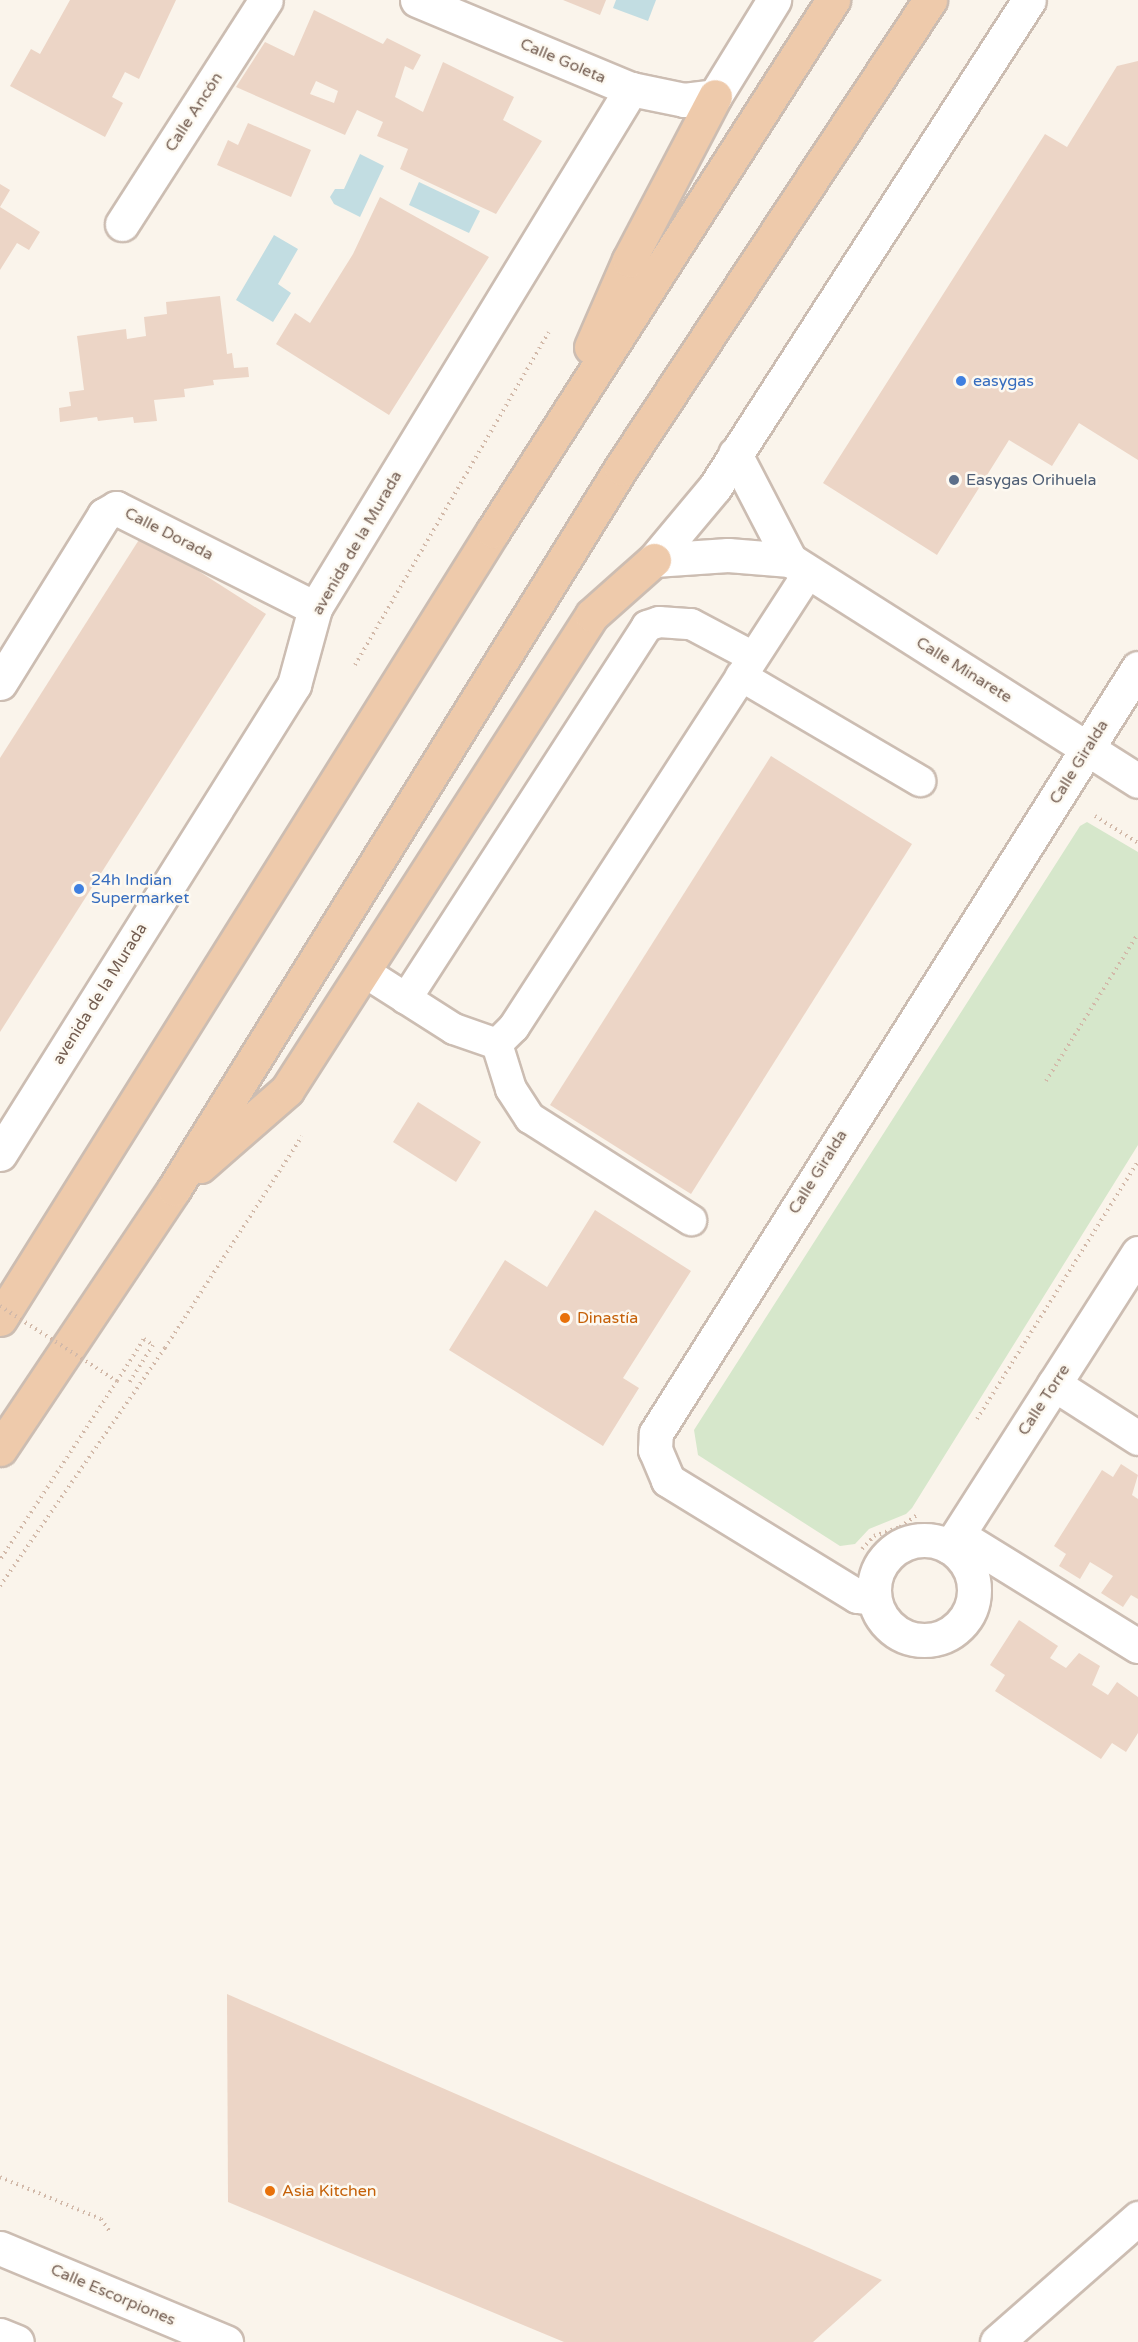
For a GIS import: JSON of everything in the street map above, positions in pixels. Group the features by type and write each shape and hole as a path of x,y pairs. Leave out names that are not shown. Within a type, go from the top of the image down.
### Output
{"highway":[{"path":"0,1319 548,445 833,0"},
{"path":"0,1449 174,1189 621,468 930,0"},
{"path":"548,445 629,260 715,96"},
{"path":"174,1189 287,1090 592,615 654,560"}],"street":[{"name":"Calle Ancón","path":"122,224 266,0"},
{"name":"Calle Goleta","path":"417,0 631,89 684,100 715,96"},
{"path":"715,96 774,0"},
{"path":"654,560 698,512 1029,0"},
{"name":"avenida de la Murada","path":"0,1154 294,685 315,608 631,89"},
{"path":"735,454 800,566"},
{"name":"Calle Dorada","path":"0,683 104,515 116,508 315,608"},
{"name":"Calle Minarete","path":"654,560 728,555 800,566 1138,781"},
{"name":"Calle Giralda","path":"874,1598 857,1596 668,1480 655,1450 656,1432 1138,668"},
{"name":"Calle Torre","path":"954,1541 1138,1253"},
{"path":"1054,1384 1138,1438"},
{"path":"954,1541 974,1584 968,1614 959,1626 932,1639 902,1635 879,1614 874,1598 879,1566 896,1549 918,1540 954,1541 1138,1646"},
{"path":"997,2342 1138,2218"},
{"name":"Calle Escorpiones","path":"0,2248 226,2342"},
{"path":"0,2335 16,2342"}],"lane":[{"path":"497,1044 514,1027 747,667 800,566"},
{"path":"406,999 647,626 658,622 691,624 747,667 920,781"},
{"path":"363,971 454,1029 497,1044"},
{"path":"497,1044 511,1089 530,1118 691,1220"}],"path":[{"path":"350,674 552,327"},
{"path":"1087,813 1138,843"},
{"path":"1046,1081 1138,934"},
{"path":"975,1422 1138,1161"},
{"path":"0,1306 117,1381"},
{"path":"0,1560 144,1339 153,1345 129,1383"},
{"path":"854,1553 874,1536 900,1527 919,1513"},
{"path":"0,2177 101,2219 110,2232"}],"green space":[{"path":"1087,822 1138,852 1138,1145 912,1508 906,1514 869,1529 855,1544 840,1546 698,1455 694,1430 1080,826"}],"water":[{"path":"616,0 656,0 648,21 613,8"},
{"path":"360,154 384,166 360,217 334,204 330,197 335,189 344,189"},
{"path":"419,182 480,211 469,233 409,205"},
{"path":"274,235 298,249 278,284 291,293 273,322 236,300"}],"building":[{"path":"70,0 176,0 139,79 125,72 112,97 123,103 105,137 10,86 31,49 40,54"},
{"path":"563,0 606,0 600,15"},
{"path":"314,10 383,44 387,38 421,55 413,70 405,66 395,97 423,112 443,62 514,97 503,120 542,141 496,214 400,169 408,149 377,136 383,122 357,110 345,135 236,87 265,42 294,56","holes":["316,81 338,91 334,103 310,94"]},
{"path":"1138,61 1138,460 1079,423 1052,466 1009,440 937,555 823,483 1045,134 1067,147 1117,66"},
{"path":"248,123 311,150 291,197 217,165 228,140 238,145"},
{"path":"0,184 10,190 0,207"},
{"path":"380,197 489,257 389,415 276,344 295,313 310,323 353,254"},
{"path":"0,207 40,232 29,250 17,243 0,270"},
{"path":"220,296 227,354 232,353 234,368 248,367 249,377 213,380 214,385 184,389 185,397 154,400 157,421 134,423 133,417 98,421 97,417 60,422 59,408 71,406 69,392 84,390 77,336 126,329 127,339 146,336 144,317 167,314 166,302"},
{"path":"142,535 266,614 0,1032 0,758"},
{"path":"771,756 912,844 691,1194 550,1105"},
{"path":"418,1102 481,1142 456,1182 393,1142"},
{"name":"Dinastía","path":"595,1210 691,1271 623,1378 639,1388 603,1446 449,1350 505,1260 547,1287"},
{"path":"1121,1464 1138,1475 1132,1495 1138,1499 1138,1599 1131,1595 1123,1607 1101,1593 1113,1576 1090,1562 1080,1579 1059,1566 1066,1554 1054,1546 1102,1470 1113,1477"},
{"path":"1019,1620 1058,1646 1050,1658 1066,1668 1079,1653 1100,1666 1092,1685 1108,1695 1117,1682 1138,1697 1138,1733 1126,1752 1112,1743 1101,1759 995,1691 1005,1675 990,1665"},
{"path":"227,1994 882,2280 813,2342 564,2342 228,2202"}],"place":[{"name":"easygas","path":"961,381"},
{"name":"Easygas Orihuela","path":"954,480"},
{"name":"24h Indian Supermarket","path":"79,889"},
{"name":"Dinastía","path":"565,1318"},
{"name":"Asia Kitchen","path":"270,2191"}]}
